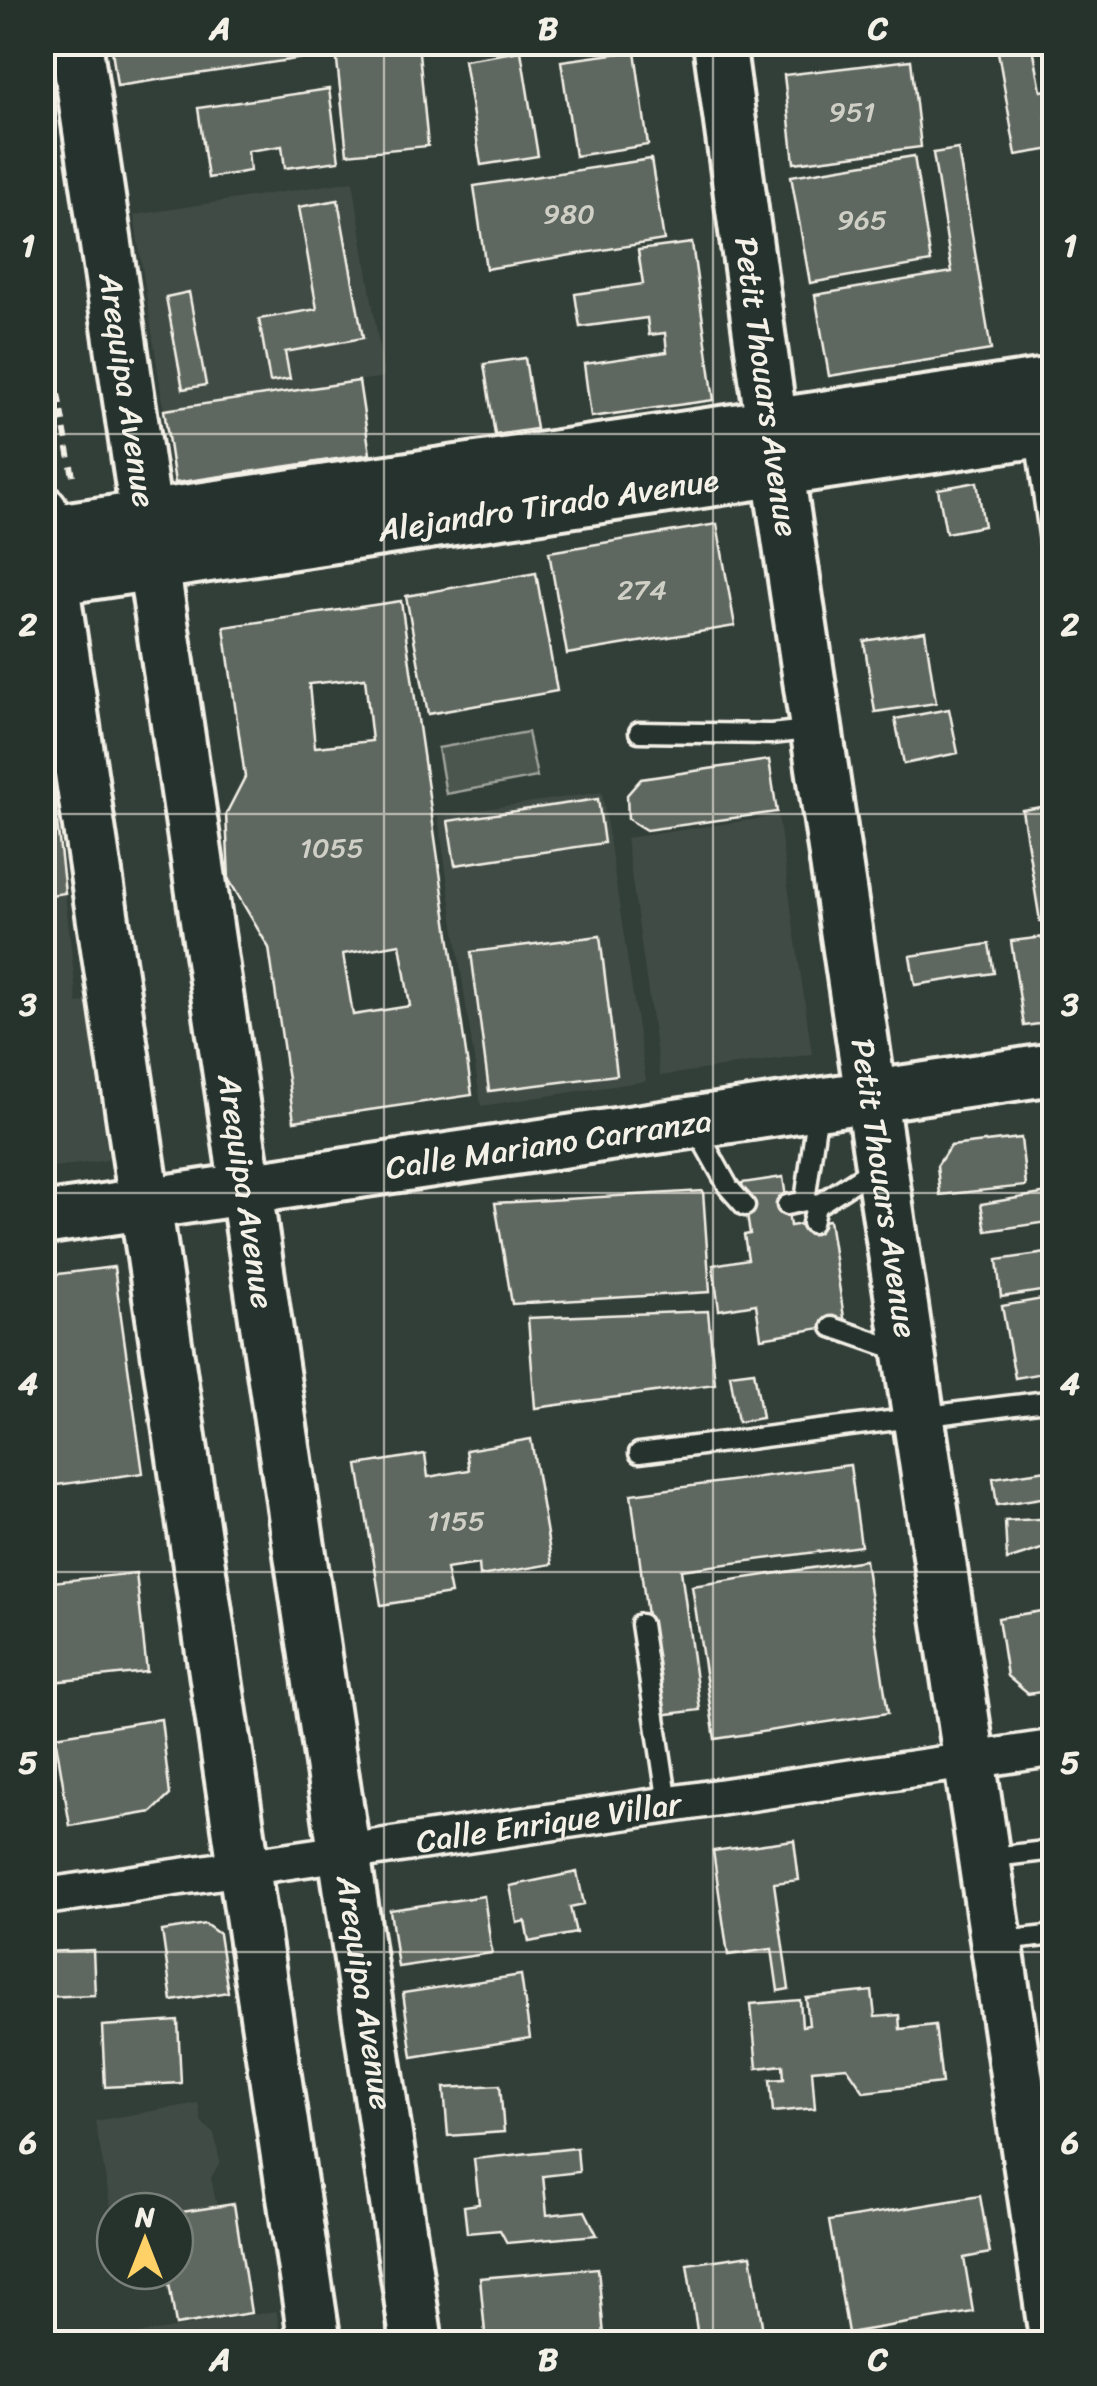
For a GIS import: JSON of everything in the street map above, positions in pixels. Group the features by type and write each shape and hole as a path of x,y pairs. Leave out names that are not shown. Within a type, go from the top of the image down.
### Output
{"main road":[{"name":"Arequipa Avenue","path":"76,42 417,2344"},
{"name":"Petit Thouars Avenue","path":"719,42 774,448 1054,2330"},
{"name":"Alejandro Tirado Avenue","path":"48,580 154,564 774,448 1054,382"},
{"name":"Alejandro Tirado Avenue","path":"51,512 146,516 774,448 1045,431"},
{"path":"51,512 48,580 146,1204 315,2344"},
{"name":"Calle Mariano Carranza","path":"42,1218 1054,1068"}],"street":[{"name":"Calle Enrique Villar","path":"42,1897 1054,1748"}],"lane":[{"path":"1045,431 1054,570"},
{"path":"639,732 770,734 816,729"},
{"path":"818,1104 805,1209 881,1164"},
{"path":"693,1122 729,1188 746,1206"},
{"path":"832,1327 909,1354"},
{"path":"639,1453 1054,1400"},
{"path":"641,1624 668,1804"},
{"path":"984,1858 1054,1850"},
{"path":"997,1942 1054,1935"}],"path":[{"path":"42,306 51,512"}],"shaded area":[{"path":"353,181 384,377 164,410 134,215"},
{"path":"528,732 537,777 446,794 438,748"},
{"path":"602,792 646,1081 481,1106 438,816"},
{"path":"778,816 812,1054 660,1076 626,838"},
{"path":"65,893 77,1003 87,1002 108,1160 43,1169 43,896"},
{"path":"198,2103 202,2123 214,2133 220,2162 211,2178 217,2207 195,2210 195,2191 108,2191 95,2121"},
{"path":"276,2311 282,2343 83,2343"}],"building":[{"path":"111,42 328,42 330,54 117,86"},
{"path":"335,42 418,42 428,146 347,154"},
{"path":"767,42 860,42 769,56"},
{"path":"1032,42 1041,91 1054,89 1054,115 1046,117 1052,149 1016,155 997,46"},
{"path":"521,51 538,156 481,165 464,60"},
{"path":"635,51 648,145 575,156 561,61"},
{"path":"911,60 921,147 794,163 784,75"},
{"path":"329,89 339,161 285,168 282,146 248,151 250,171 208,178 198,108"},
{"path":"958,149 991,350 829,376 815,295 952,272 933,153"},
{"path":"914,156 931,262 810,283 791,176"},
{"path":"651,159 664,240 486,269 474,186"},
{"path":"338,200 363,338 285,352 290,379 270,382 259,319 317,309 299,207"},
{"path":"692,243 714,400 591,417 584,364 667,352 665,333 649,335 647,318 580,327 575,294 643,284 638,250"},
{"path":"189,292 206,385 183,389 166,297"},
{"path":"525,358 536,429 495,435 484,364"},
{"path":"359,381 370,454 175,483 164,410"},
{"path":"977,482 984,526 946,533 938,489"},
{"path":"717,524 735,626 567,654 549,552"},
{"path":"536,573 557,691 428,714 406,596"},
{"path":"401,601 472,1095 294,1121 269,948 229,880 226,814 245,777 224,627","holes":["365,678 372,741 315,747 309,684","400,944 410,1006 353,1015 343,954"]},
{"path":"925,631 936,703 875,712 864,641"},
{"path":"949,709 958,753 904,764 895,719"},
{"path":"769,760 777,812 646,830 628,819 627,795 641,779"},
{"path":"53,787 65,893 42,896 42,788"},
{"path":"598,799 604,843 455,865 448,821"},
{"path":"1054,805 1054,919 1040,921 1022,810"},
{"path":"600,936 617,1075 489,1091 471,952"},
{"path":"1045,937 1054,1022 1024,1026 1011,941"},
{"path":"989,944 994,973 915,985 910,956"},
{"path":"1021,1138 1026,1186 940,1195 937,1166 950,1146"},
{"path":"783,1177 790,1226 829,1220 845,1324 761,1338 756,1304 719,1310 713,1265 748,1259 744,1235 750,1234 742,1183"},
{"path":"703,1191 710,1292 512,1304 495,1203"},
{"path":"1054,1192 1054,1221 986,1231 981,1204"},
{"path":"1054,1252 1054,1289 1001,1297 997,1260"},
{"path":"114,1267 143,1473 42,1487 42,1276"},
{"path":"1054,1297 1054,1371 1015,1378 1002,1306"},
{"path":"708,1311 715,1384 535,1408 528,1318"},
{"path":"754,1371 762,1418 738,1422 730,1374"},
{"path":"531,1439 552,1564 480,1576 479,1564 446,1569 451,1594 381,1605 358,1465 425,1454 428,1477 469,1470 466,1450"},
{"path":"850,1465 861,1546 681,1570 700,1710 660,1715 631,1494"},
{"path":"1054,1469 1054,1496 997,1505 993,1478"},
{"path":"1054,1518 1054,1545 1007,1560 1005,1521"},
{"path":"865,1560 888,1713 715,1739 692,1586"},
{"path":"136,1573 147,1672 42,1683 42,1583"},
{"path":"1054,1609 1054,1690 1028,1694 1007,1676 998,1618"},
{"path":"161,1719 170,1795 152,1812 70,1826 55,1736"},
{"path":"794,1840 799,1880 774,1883 789,1989 778,1991 772,1949 728,1955 713,1851"},
{"path":"577,1872 584,1904 570,1907 576,1933 529,1942 525,1921 517,1923 510,1886"},
{"path":"484,1896 492,1953 398,1967 390,1910"},
{"path":"205,1924 219,1934 228,1992 172,2001 162,1931"},
{"path":"93,1950 95,1995 42,1997 42,1952"},
{"path":"521,1975 530,2038 412,2057 403,1993"},
{"path":"872,1991 875,2017 899,2015 900,2029 935,2025 942,2083 864,2092 847,2067 812,2070 815,2108 773,2112 770,2080 784,2079 783,2065 757,2068 751,2004 800,2000 802,2026 809,2025 806,1998"},
{"path":"178,2021 181,2083 105,2087 102,2026"},
{"path":"500,2085 504,2132 448,2136 444,2088"},
{"path":"577,2148 579,2172 543,2176 547,2215 585,2211 597,2235 507,2243 500,2230 467,2233 464,2206 479,2204 474,2159"},
{"path":"980,2196 990,2253 964,2258 973,2312 848,2333 829,2221"},
{"path":"234,2204 251,2313 176,2325 170,2291 195,2291 195,2210"},
{"path":"751,2255 765,2344 699,2344 687,2264"},
{"path":"598,2268 604,2336 486,2344 480,2278"}]}
